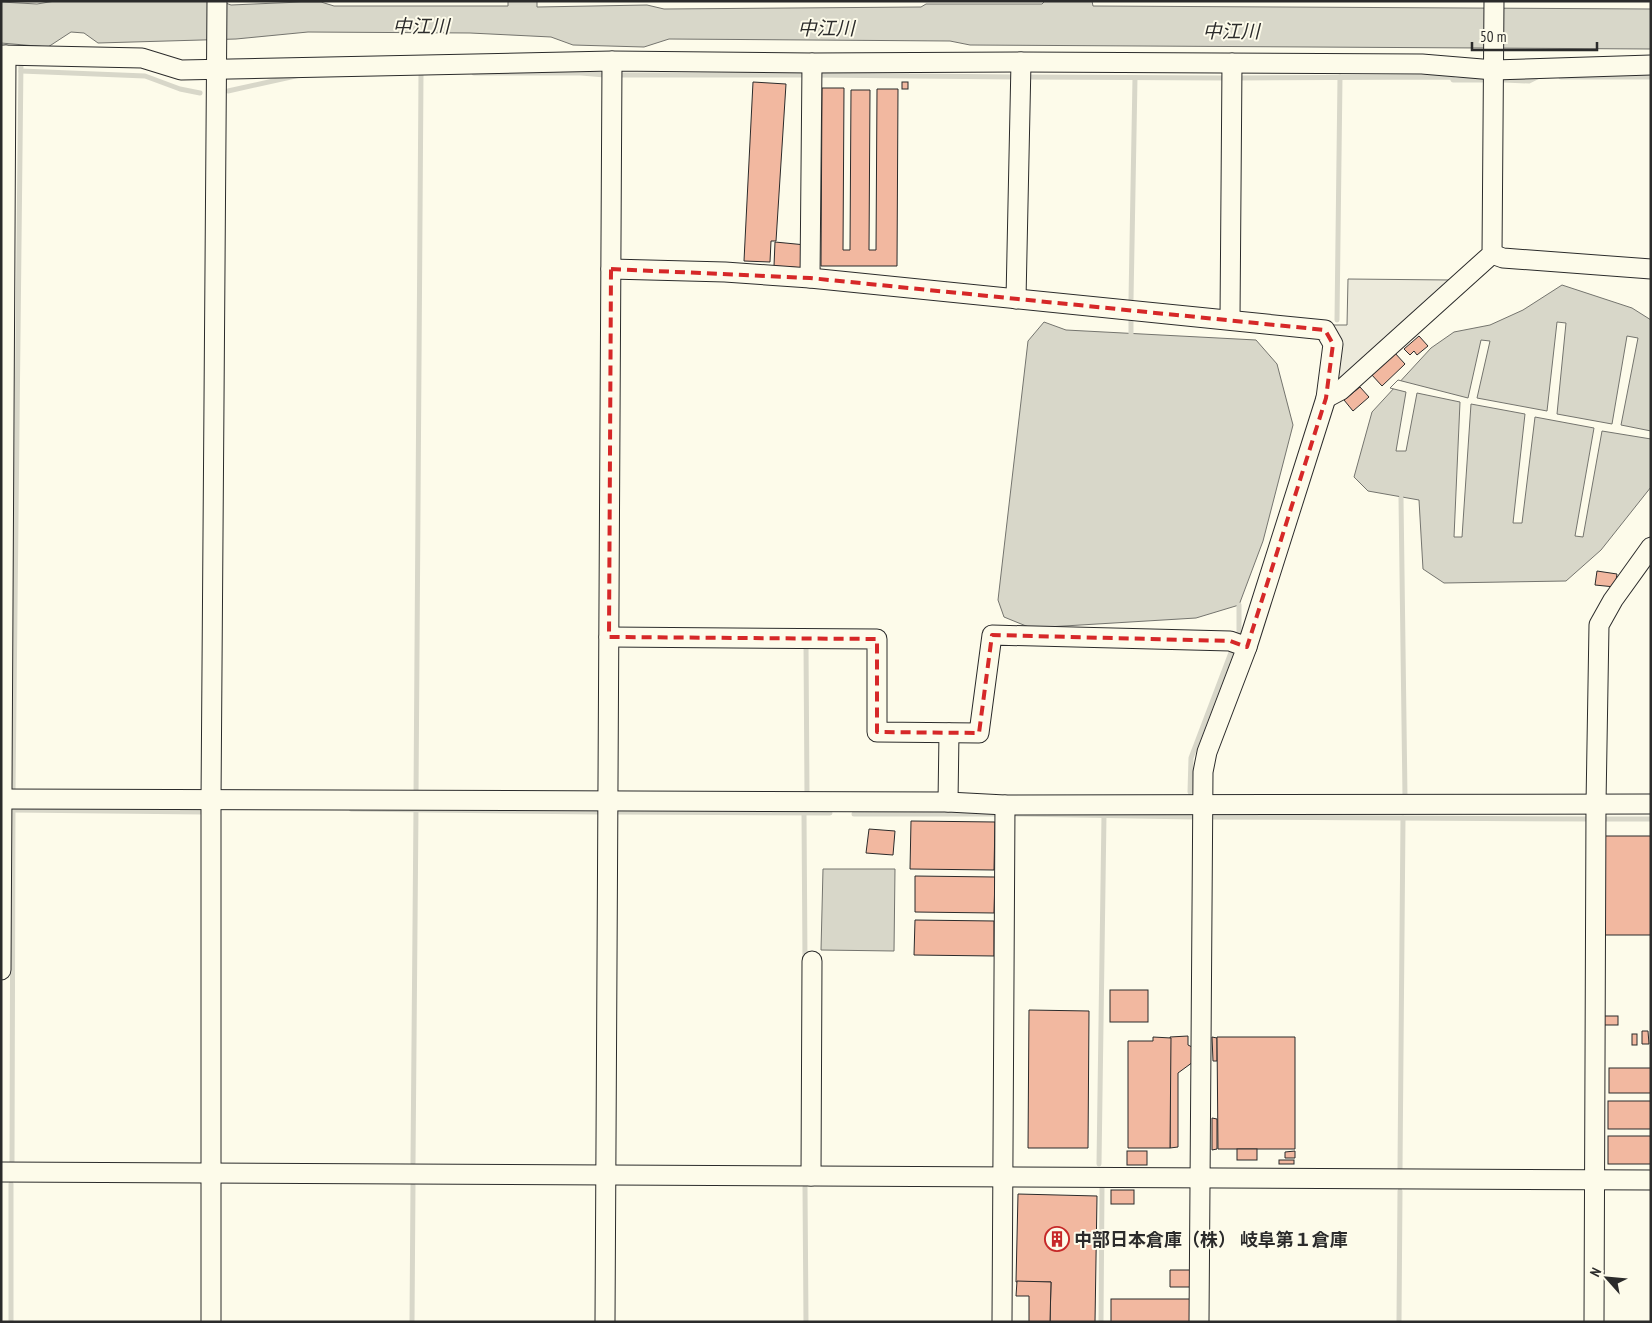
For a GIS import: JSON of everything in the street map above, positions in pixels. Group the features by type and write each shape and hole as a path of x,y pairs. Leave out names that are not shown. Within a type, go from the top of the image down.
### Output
{"street":[{"path":"211,1322 217,1"},
{"path":"1326,398 1341,390 1492,254 1494,1"},
{"path":"1,970 4,55 142,58 181,70 612,61 1422,64 1494,66 1651,65"},
{"path":"605,1322 612,61"},
{"path":"1016,299 1021,62"},
{"path":"810,278 812,63"},
{"path":"1230,319 1232,63"},
{"path":"1492,254 1503,258 1651,269"},
{"path":"611,269 725,272 810,278 1230,319 1325,330 1333,344 1326,398 1247,647 1207,752 1203,772 1199,1322"},
{"path":"1594,1322 1596,804 1599,625 1613,600 1651,547"},
{"path":"609,637 877,639 877,732 979,733 992,635 1230,641 1247,647"},
{"path":"948,802 949,733"},
{"path":"2,799 948,802 1005,805 1651,804"},
{"path":"1002,1322 1005,805"},
{"path":"812,962 812,1176"},
{"path":"1,1172 606,1176 1199,1176 1651,1180"}],"highlighted area":[{"path":"611,269 810,278 1325,330 1333,344 1326,398 1247,647 1230,641 992,635 979,733 877,732 877,639 609,637"}],"shaded area":[{"path":"1348,279 1450,280 1338,384 1332,325 1347,325"}],"water":[{"name":"中江川","path":"55,1 220,1 231,5 321,2 334,6 508,6 508,1 537,1 537,7 647,5 664,9 921,7 926,4 1042,4 1045,1 1092,1 1093,6 1651,9 1651,49 970,45 950,41 669,39 644,47 573,45 551,37 470,33 308,32 236,39 98,43 84,33 71,32 48,47 1,43 1,2 37,4"},
{"path":"1562,285 1632,308 1651,320 1651,487 1601,550 1566,581 1444,583 1423,569 1419,500 1368,491 1354,477 1372,412 1431,348 1454,332 1490,325 1523,310"},
{"path":"1044,322 1066,330 1256,340 1277,364 1293,425 1263,541 1239,605 1196,618 1031,628 1004,617 998,600 1028,341"},
{"path":"823,869 895,869 894,951 821,950"}],"pier":[{"path":"1557,322 1566,323 1557,414 1612,424 1627,336 1638,338 1621,425 1651,431 1651,439 1602,431 1583,537 1575,536 1594,428 1535,417 1522,523 1513,523 1525,414 1471,404 1462,537 1454,537 1460,402 1417,393 1406,451 1396,451 1406,392 1390,388 1398,380 1468,398 1481,340 1490,341 1477,398 1547,411"}],"building":[{"path":"753,82 786,84 776,241 771,241 770,262 744,261"},
{"path":"902,82 908,82 908,89 902,89"},
{"path":"822,88 844,88 843,250 850,250 851,90 870,90 869,250 876,250 877,89 898,89 897,266 821,266"},
{"path":"775,242 806,245 805,268 774,266"},
{"path":"1419,336 1428,346 1417,355 1414,351 1410,355 1404,349"},
{"path":"1394,352 1405,364 1382,386 1371,374"},
{"path":"1360,387 1369,397 1353,411 1344,400"},
{"path":"1597,571 1617,574 1615,587 1595,585"},
{"path":"911,821 995,822 994,870 910,869"},
{"path":"869,829 895,831 893,855 866,853"},
{"path":"1602,836 1651,836 1651,935 1602,935"},
{"path":"915,876 995,877 994,913 915,912"},
{"path":"915,920 994,921 994,956 914,955"},
{"path":"1110,990 1148,990 1148,1022 1110,1022"},
{"path":"1029,1010 1089,1011 1088,1148 1028,1148"},
{"path":"1603,1016 1618,1016 1618,1025 1603,1025"},
{"path":"1642,1031 1648,1031 1649,1044 1642,1044"},
{"path":"1632,1034 1637,1034 1637,1045 1632,1045"},
{"path":"1188,1036 1188,1045 1194,1048 1193,1062 1178,1073 1178,1147 1170,1148 1170,1037"},
{"path":"1153,1037 1171,1038 1170,1148 1128,1148 1128,1041 1153,1041"},
{"path":"1212,1037 1217,1038 1217,1061 1213,1061"},
{"path":"1217,1037 1295,1037 1295,1149 1218,1149"},
{"path":"1609,1068 1651,1068 1651,1093 1609,1093"},
{"path":"1608,1101 1651,1101 1651,1129 1608,1129"},
{"path":"1212,1118 1217,1119 1217,1149 1212,1150"},
{"path":"1608,1136 1651,1136 1651,1164 1608,1164"},
{"path":"1237,1149 1257,1149 1257,1160 1237,1160"},
{"path":"1127,1151 1147,1151 1147,1165 1127,1165"},
{"path":"1295,1151 1295,1158 1285,1158 1285,1152"},
{"path":"1279,1160 1294,1160 1294,1164 1279,1164"},
{"path":"1111,1190 1134,1190 1134,1204 1111,1204"},
{"name":"中部日本倉庫（株） 岐阜第１倉庫","path":"1018,1194 1097,1196 1095,1322 1050,1322 1051,1282 1016,1282"},
{"path":"1170,1270 1192,1270 1191,1287 1170,1287"},
{"path":"1017,1281 1051,1282 1050,1322 1029,1322 1029,1296 1016,1296"},
{"path":"1111,1299 1192,1299 1192,1322 1111,1322"}],"waterway":[{"path":"13,792 21,61"},
{"path":"21,71 145,76 180,89 200,93"},
{"path":"474,73 581,73 605,75"},
{"path":"416,797 421,74"},
{"path":"228,91 300,75"},
{"path":"618,75 805,75"},
{"path":"815,75 1015,77"},
{"path":"1024,77 1228,78"},
{"path":"1337,320 1340,77"},
{"path":"1237,78 1452,77 1453,80 1485,80"},
{"path":"1504,80 1529,81 1537,77"},
{"path":"1561,77 1651,77"},
{"path":"1131,300 1135,78"},
{"path":"1131,317 1131,334"},
{"path":"1401,498 1405,797"},
{"path":"1239,605 1239,634"},
{"path":"806,644 807,796"},
{"path":"1190,792 1191,758 1232,650"},
{"path":"12,1162 13,806"},
{"path":"413,1163 416,808"},
{"path":"351,809 600,812"},
{"path":"13,810 204,812"},
{"path":"617,812 830,813"},
{"path":"804,813 805,962"},
{"path":"854,814 997,814"},
{"path":"1012,814 1195,817"},
{"path":"1099,1164 1104,815"},
{"path":"1208,817 1592,819"},
{"path":"1400,1169 1403,818"},
{"path":"1603,819 1651,819"},
{"path":"11,1184 11,1322"},
{"path":"412,1322 413,1185"},
{"path":"805,1187 806,1322"},
{"path":"1101,1322 1102,1187"},
{"path":"1399,1322 1400,1191"}],"place":[{"name":"中部日本倉庫（株） 岐阜第１倉庫","path":"1057,1239"}]}
